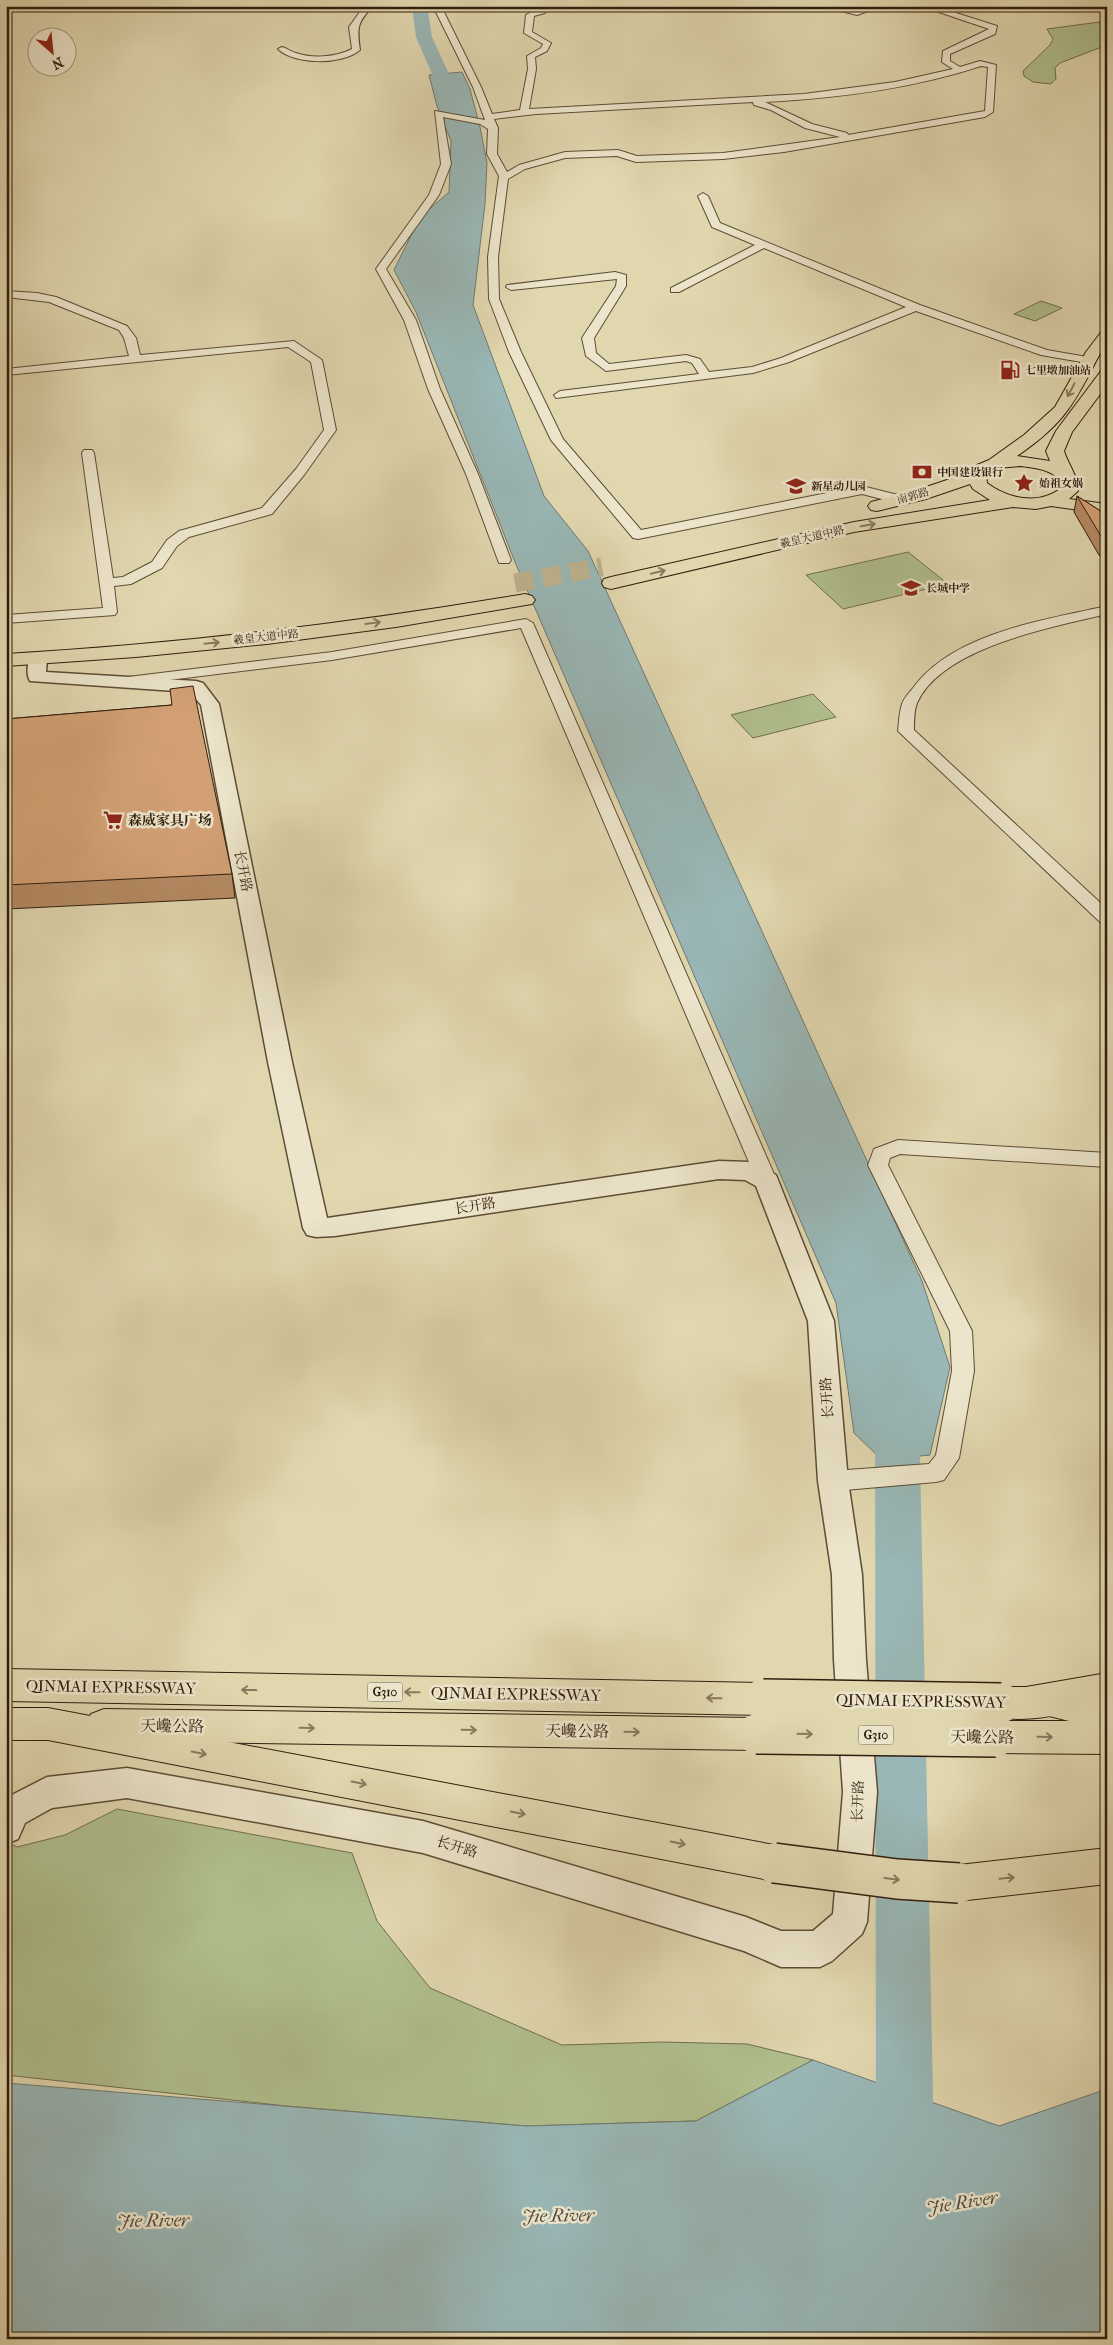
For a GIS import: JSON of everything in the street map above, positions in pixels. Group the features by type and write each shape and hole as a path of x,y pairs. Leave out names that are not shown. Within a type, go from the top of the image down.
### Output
{"main road":[{"name":"南郭路","path":"848,513 901,500 977,476 983,469 996,464 1048,425 1062,408 1087,360 1107,334"},
{"path":"1044,502 1065,494 1067,480 1055,450 1064,432 1107,374"},
{"path":"996,464 1013,461 1032,462 1050,467 1067,480 1107,497"},
{"path":"977,476 977,481 983,489 997,496 1015,501 1107,508"},
{"name":"羲皇大道中路","path":"610,583 854,527 1015,501"},
{"name":"羲皇大道中路","path":"620,563 848,513"},
{"name":"羲皇大道中路","path":"6,648 98,642 278,620 496,586"},
{"name":"羲皇大道中路","path":"6,660 284,636 459,612 524,600"},
{"name":"QINMAI EXPRESSWAY","path":"6,1685 1013,1703"},
{"path":"1013,1703 1107,1690"},
{"name":"G310","path":"1013,1703 1107,1707"},
{"name":"G310","path":"6,1724 48,1724"},
{"path":"48,1724 774,1863 897,1880 959,1883 1107,1866"},
{"name":"天巉公路","path":"48,1724 1107,1738"}],"street":[{"path":"282,49 289,56 305,58 341,56 353,52 356,50 353,27 362,12 369,6"},
{"path":"437,6 490,122 492,154 504,178 493,257 494,299 515,352 557,440 638,535 862,490 901,500"},
{"path":"524,113 532,69 531,56 544,49 547,43 528,33 530,15 542,11 546,6"},
{"path":"843,6 844,9 858,13 878,6"},
{"path":"925,6 943,14 988,24 994,28 992,32 946,53 946,62 960,70"},
{"path":"490,122 524,113 804,97 895,85 960,70 980,63 992,64 988,112 850,137 723,156 636,159 618,153 565,155 522,167 504,178"},
{"path":"504,560 472,474 434,389 410,320 390,288 381,269 434,195 446,164 438,113 490,122 521,114 764,103 792,116 805,125 850,137"},
{"path":"703,196 716,225 916,307 1045,352 1087,360"},
{"path":"675,290 764,244"},
{"path":"511,287 615,275 622,277 621,286 588,338 590,354 606,368 686,358 696,361 706,376"},
{"path":"6,294 21,293 48,297 123,328 130,338 135,358"},
{"path":"560,395 753,370 785,360 916,307"},
{"path":"6,372 290,343 316,360 330,430 300,472 268,511 184,534 172,543 157,565 126,581 107,583"},
{"path":"6,619 110,612 88,453"},
{"path":"1107,610 1034,628 968,650 942,664 926,680 910,702 906,730 1107,919"},
{"path":"128,680 332,656 526,623 767,1181"},
{"name":"长开路","path":"6,1828 13,1812 47,1793 128,1782 423,1837 746,1934 780,1950 820,1949 850,1922 860,1792 850,1660 847,1575 833,1481 821,1322 767,1181 750,1171 719,1170 335,1227 316,1228 280,1062 210,704 196,687 128,680 37,677 38,658"},
{"path":"833,1481 936,1473 947,1458 963,1370 961,1331 878,1165 881,1154 898,1147 1107,1160"}],"green space":[{"path":"1107,21 1107,45 1060,63 1055,68 1056,79 1051,84 1033,82 1024,76 1023,71 1050,45 1053,39 1047,29"},
{"path":"1041,301 1062,308 1035,321 1014,314"},
{"path":"908,552 948,584 843,609 806,575"},
{"path":"813,694 836,717 753,738 731,715"},
{"path":"117,1809 352,1853 377,1921 430,1988 562,2045 662,2042 747,2044 813,2060 696,2121 526,2126 286,2106 6,2075 6,1841 17,1847 65,1835"}],"water":[{"path":"462,72 470,89 487,163 485,204 473,305 544,496 588,551 922,1281 950,1367 930,1455 882,1460 854,1433 836,1303 515,562 416,312 394,270 420,217 449,192 451,141 437,106 429,75"},
{"name":"Jie River","path":"813,2060 999,2126 1107,2089 1107,2339 6,2339 6,2083 526,2126 696,2121"}],"building":[{"path":"1077,496 1107,515 1107,542 1102,538"},
{"name":"森威家具广场","path":"193,686 232,874 6,885 6,719 172,705 170,689"}],"waterway":[{"path":"419,6 424,37 457,111 459,123"},
{"path":"897,1405 905,2146"}],"tunnel":[{"path":"515,583 602,567"}],"place":[{"name":"七里墩加油站","path":"1010,370"},
{"name":"中国建设银行","path":"922,472"},
{"name":"始祖女娲","path":"1024,483"},
{"name":"新星动儿园","path":"796,486"},
{"name":"长城中学","path":"911,588"},
{"name":"森威家具广场","path":"113,820"}]}
